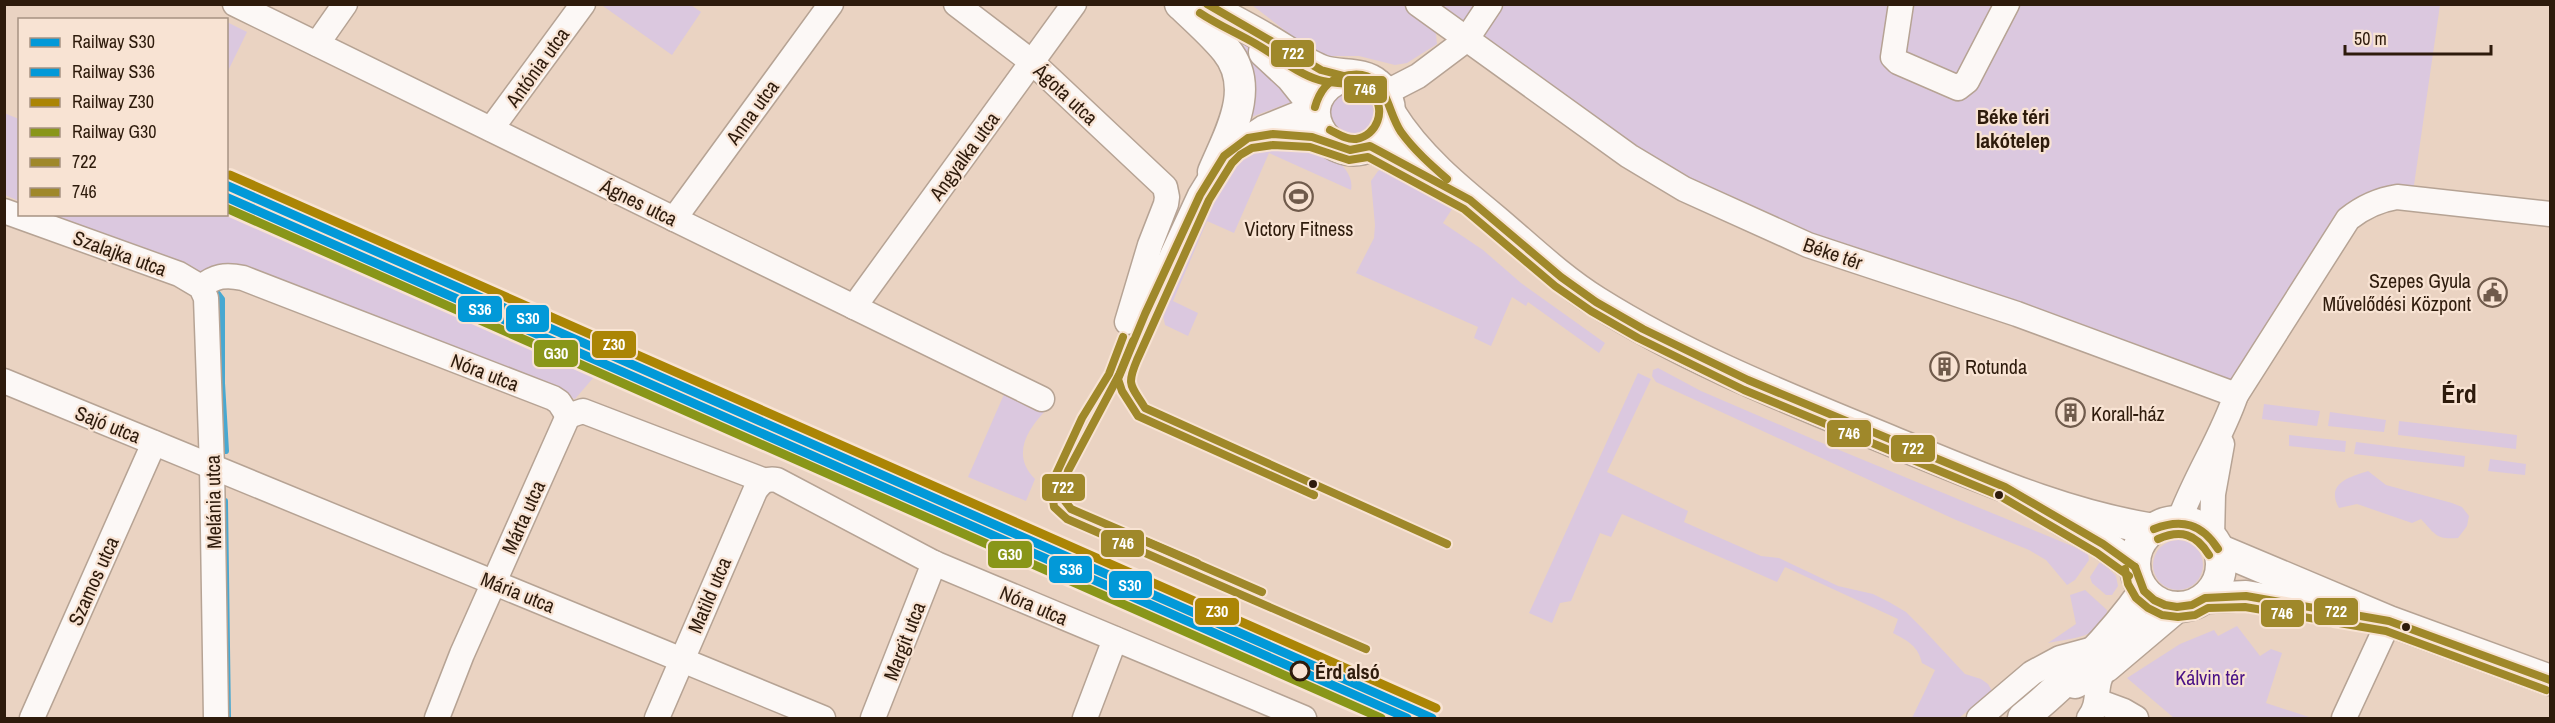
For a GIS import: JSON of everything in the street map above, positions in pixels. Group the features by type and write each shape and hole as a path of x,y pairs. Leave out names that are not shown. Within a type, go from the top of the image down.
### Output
{"main road":[{"path":"1180,4 1228,52 1240,76 1239,108 1214,172"},
{"path":"1210,7 1312,65 1344,76 1356,75 1368,78 1378,84 1414,146 1470,200 1561,277 1596,302 1643,329 1748,380 2006,488 2103,520 2166,525 2192,523 2215,544 2389,621 2550,680"},
{"path":"1210,7 1278,63 1291,77 1315,107 1321,133 1329,141 1350,150 1370,146 1378,141 1389,124 1388,104"},
{"path":"1315,107 1324,87 1344,76"},
{"path":"1370,146 1470,200"},
{"path":"2006,488 2095,539 2140,579 2154,600 2191,603 2246,596 2389,621"},
{"path":"2101,657 2126,617 2140,579 2136,553 2143,539 2166,525"},
{"path":"2031,712 2101,657 2214,588 2220,576 2221,562 2215,544"}],"street":[{"name":"Ágnes utca","path":"235,4 1042,399"},
{"path":"317,45 345,4"},
{"name":"Antónia utca","path":"491,129 583,4"},
{"name":"Anna utca","path":"674,219 831,4"},
{"name":"Ágota utca","path":"956,4 1032,62 1163,184 1167,193 1166,204 1150,245 1136,318 1214,172"},
{"name":"Angyalka utca","path":"855,307 1074,4"},
{"name":"Béke tér","path":"1418,4 1656,173 1740,216 1808,245 2017,314 2236,395"},
{"path":"1388,104 1418,76 1466,40 1490,4"},
{"path":"1901,4 1893,57 1898,63 1958,88 1967,81 2007,4"},
{"path":"1214,172 1224,156 1263,128 1315,107"},
{"path":"1248,138 1273,134 1312,137 1329,141"},
{"path":"2215,544 2213,494 2225,427 2236,395 2348,219 2382,199 2397,197 2550,214"},
{"name":"Szalajka utca","path":"4,211 207,282"},
{"name":"Nóra utca","path":"207,282 229,275 276,290 553,398 560,402 567,416 583,411 767,480 777,480 934,563 1304,718"},
{"name":"Melánia utca","path":"207,282 216,718"},
{"name":"Sajó utca","path":"4,381 212,467"},
{"name":"Márta utca","path":"437,718 494,581 567,416"},
{"path":"2166,525 2192,486 2225,427"},
{"name":"Szamos utca","path":"32,718 154,443"},
{"name":"Mária utca","path":"212,467 823,718"},
{"name":"Matild utca","path":"657,718 755,491 767,480"},
{"name":"Margit utca","path":"873,718 934,563"},
{"path":"2344,718 2389,621"},
{"path":"1085,718 1115,639"},
{"path":"1979,718 2032,673 2060,658 2101,657 2093,710 2124,711 2136,718"}],"green space":[{"path":"604,4 691,5 701,12 672,55 603,6"},
{"path":"1252,5 1403,5 1431,26 1436,34 1437,44 1407,63 1395,65 1359,56 1318,56"},
{"path":"1418,5 2440,5 2412,199 2365,207 2236,395 1740,215"},
{"path":"228,22 247,32 228,71"},
{"path":"1231,32 1270,64 1300,99 1246,119"},
{"path":"1352,88 1371,99 1376,120 1362,133 1341,134 1329,121 1331,100"},
{"path":"4,113 18,119 18,201 5,195"},
{"path":"1301,139 1326,153 1342,166 1351,181 1351,190 1269,153 1234,233 1207,221 1173,301 1198,313 1188,336 1165,325 1162,310 1225,169 1253,144"},
{"path":"1385,167 1410,178 1454,206 1443,223 1483,250 1521,283 1605,343 1599,353 1528,302 1526,306 1512,297 1491,346 1474,338 1478,327 1356,273 1374,238 1371,181 1378,171"},
{"path":"228,212 594,377 575,399 361,317 205,274 56,216 228,216"},
{"path":"1658,368 1701,391 1815,440 2084,551 2088,554 2089,560 2075,580 2067,585 2046,560 2029,550 1956,520 1656,382 1652,376 1653,370"},
{"path":"1638,373 1651,379 1607,472 1688,511 1684,522 1761,556 1779,558 1838,586 1873,594 1889,602 1906,612 1965,674 1981,679 1992,691 1959,718 1912,718 1935,670 1922,663 1918,652 1912,645 1893,633 1898,619 1785,567 1777,582 1622,514 1611,537 1600,533 1571,601 1560,603 1552,623 1529,613"},
{"path":"1005,392 1046,410 1033,426 1024,443 1024,461 1035,479 1026,501 968,477"},
{"path":"2264,404 2320,411 2317,426 2262,419"},
{"path":"2330,412 2386,420 2384,432 2328,426"},
{"path":"2399,421 2517,435 2516,449 2398,435"},
{"path":"2289,435 2346,441 2345,452 2289,446"},
{"path":"2356,442 2465,456 2464,467 2354,454"},
{"path":"2490,459 2526,464 2525,475 2488,471"},
{"path":"2368,471 2386,485 2462,507 2469,516 2467,526 2458,538 2445,538 2436,535 2421,519 2412,523 2357,504 2339,508 2335,499 2337,487 2341,482"},
{"path":"2183,540 2196,547 2202,555 2202,575 2196,583 2188,589 2173,590 2160,583 2154,575 2153,560 2160,547 2168,541"},
{"path":"2102,562 2116,576 2118,586 2112,595 2106,595 2092,583 2090,577"},
{"path":"2085,590 2107,610 2105,619 2100,626 2085,635 2048,643 2076,624 2070,595"},
{"name":"Kálvin tér","path":"2237,626 2260,656 2271,649 2282,653 2266,703 2312,718 2174,718 2127,678 2180,644 2214,630 2218,636"}],"waterway":[{"path":"213,287 222,299 222,383 226,451"},
{"path":"225,501 228,718"}],"rail line":[{"name":"Z30","path":"230,175 1436,708"},
{"name":"S30","path":"228,186 1432,718"},
{"name":"S36","path":"228,198 1407,718"},
{"name":"G30","path":"228,209 1381,718"}],"transit line":[{"name":"722","path":"1207,4 1321,70 1344,76 1356,75 1368,78 1382,89"},
{"name":"746","path":"1200,13 1302,73 1325,82 1354,85 1372,94 1379,107 1379,114 1378,121 1369,133 1353,139 1330,130"},
{"name":"722","path":"1315,107 1321,92 1331,81 1356,74 1368,76 1382,91 1406,139 1447,179"},
{"name":"722","path":"1314,495 1138,416 1122,391 1118,379 1200,195 1224,156 1248,138 1273,134 1312,137 1350,150 1370,146 1470,200 1561,277 1596,302 1643,329 1748,380 2005,487 2103,544 2135,567"},
{"name":"746","path":"1447,544 1145,408 1133,390 1131,381 1137,360 1209,200 1232,163 1252,148 1273,145 1310,147 1349,160 1368,157 1464,209 1555,286 1591,311 1638,338 1744,390 2000,496 2097,553 2129,576"},
{"name":"746","path":"1123,337 1109,374 1082,418 1051,485 1054,507 1067,519 1366,649"},
{"name":"722","path":"1133,341 1119,375 1068,471 1061,496 1071,509 1197,563"},
{"name":"722","path":"2154,529 2174,524 2190,526 2205,534 2218,549"},
{"name":"746","path":"2158,539 2174,534 2187,535 2199,542 2209,555"},
{"name":"722","path":"1147,542 1262,592"},
{"name":"722","path":"2135,567 2144,591 2154,600 2165,605 2177,607 2192,605 2205,598 2246,596 2389,621 2550,680"},
{"name":"746","path":"2125,569 2128,584 2136,598 2148,608 2162,615 2178,617 2195,615 2208,608 2245,607 2386,631 2546,690"}],"place":[{"name":"Victory Fitness","path":"1299,197"},
{"name":"Szepes Gyula Művelődési Központ","path":"2492,292"},
{"name":"Rotunda","path":"1944,366"},
{"name":"Korall-ház","path":"2070,413"},
{"name":"Érd alsó","path":"1300,671"}],"district":[{"name":"Béke téri lakótelep","path":"2013,128"},
{"name":"Érd","path":"2459,393"}]}
